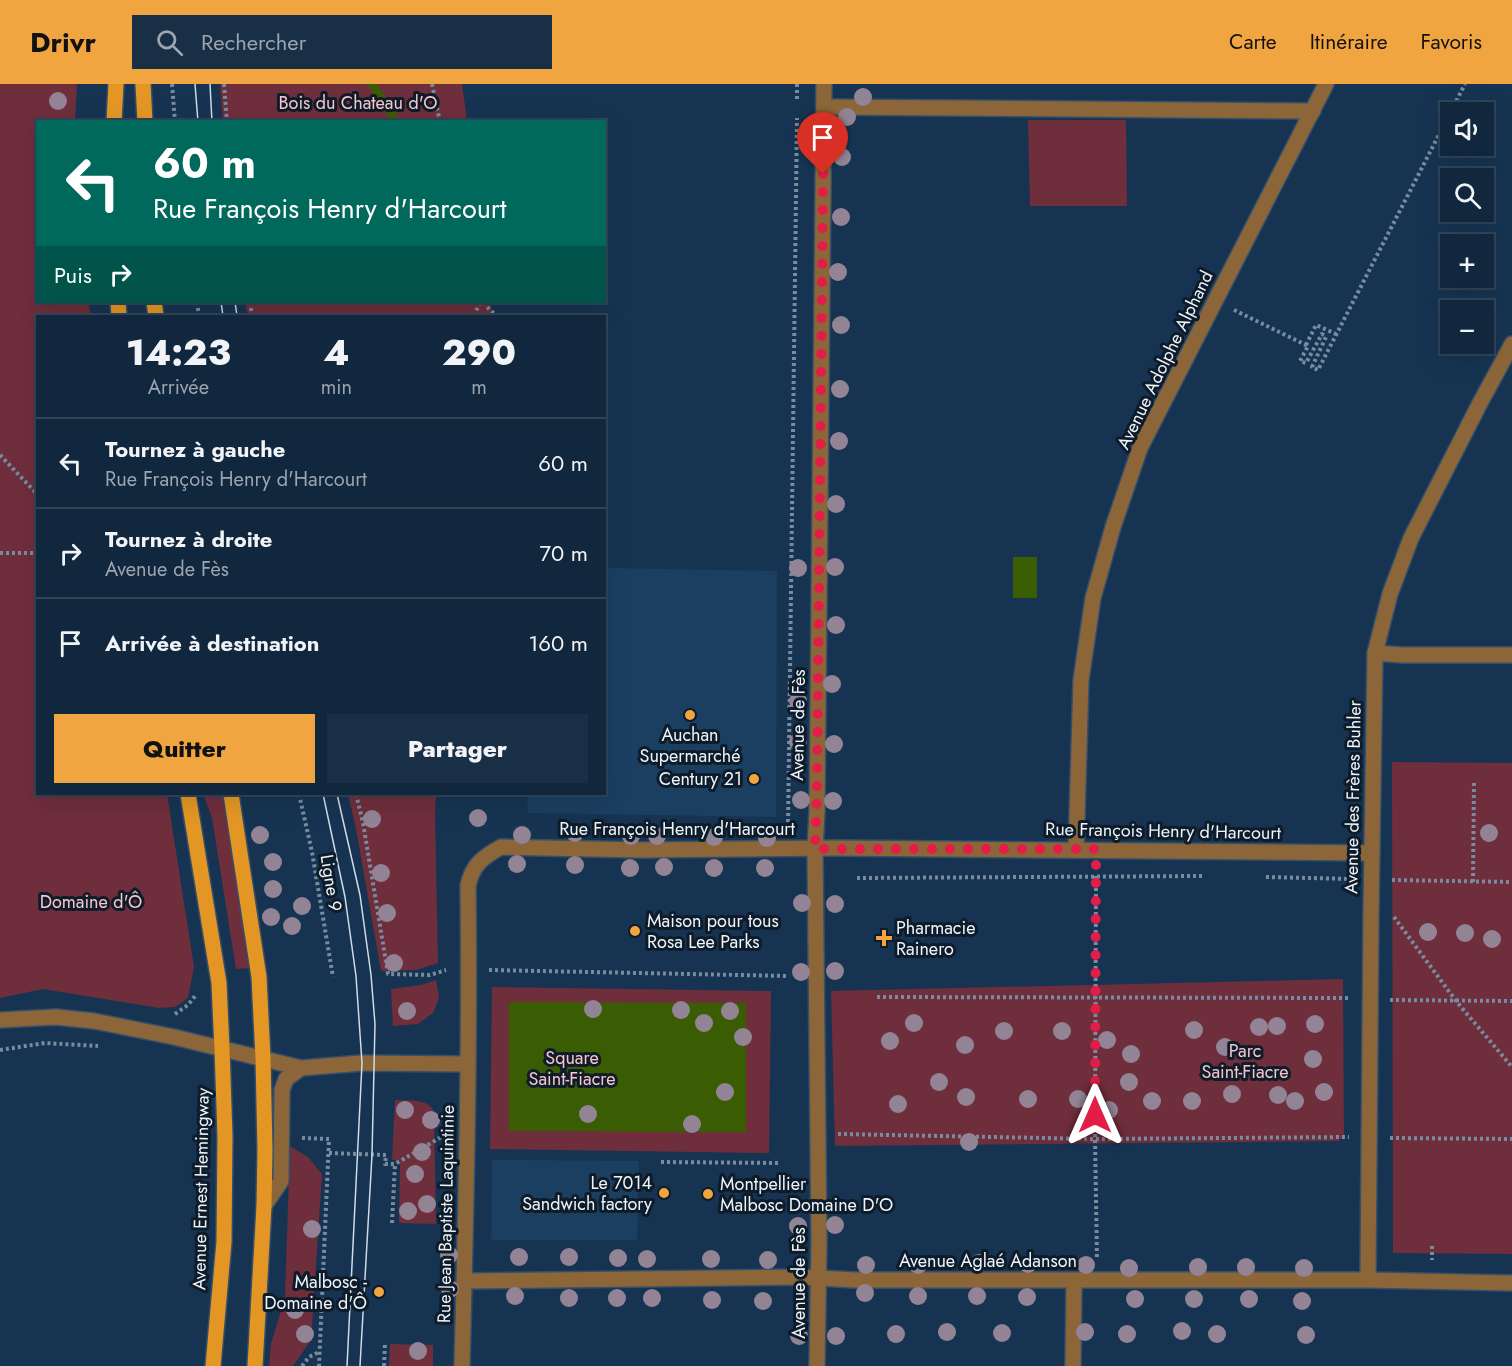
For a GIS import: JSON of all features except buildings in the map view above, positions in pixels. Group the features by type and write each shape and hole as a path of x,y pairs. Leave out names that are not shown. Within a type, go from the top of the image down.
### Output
{"main road":[{"path":"114,120 116,84"},
{"path":"143,84 145,120"},
{"name":"Avenue Ernest Hemingway","path":"188,795 219,983 222,1049 225,1146 224,1242 213,1366"},
{"path":"231,795 259,977 263,1058 264,1206 255,1366"}],"street":[{"name":"Avenue de Fès","path":"817,1366 819,1278 815,849 824,84"},
{"name":"Avenue Adolphe Alphand","path":"1076,850 1081,680 1093,598 1113,527 1140,448 1326,84"},
{"path":"824,107 1312,111"},
{"name":"Avenue des Frères Buhler","path":"1368,1280 1375,653 1390,594 1411,538 1512,344"},
{"path":"1375,653 1512,654"},
{"name":"Rue François Henry d'Harcourt","path":"468,1064 468,886 470,873 484,856 501,847 641,850 1096,849 1372,853"},
{"path":"0,1020 56,1017 94,1021 174,1037 301,1068 374,1063 468,1064"},
{"name":"Rue Jean Baptiste Laquintinie","path":"462,1366 468,1064"},
{"path":"264,1206 281,1181 282,1090 286,1079 301,1068"},
{"name":"Avenue Aglaé Adanson","path":"464,1281 819,1278 1074,1281 1368,1280 1512,1283"},
{"path":"1073,1366 1074,1281"}],"path":[{"path":"171,84 175,120"},
{"path":"224,84 227,120"},
{"path":"432,84 440,120"},
{"path":"797,84 797,100"},
{"path":"1336,334 1316,325 1300,361 1306,363 1322,334 1326,337 1312,367 1318,370 1465,84"},
{"path":"782,833 788,828 797,118"},
{"path":"1215,301 1306,345"},
{"path":"485,303 496,315"},
{"path":"0,455 36,493"},
{"path":"0,553 36,553"},
{"path":"1473,882 1474,782"},
{"name":"Ligne 9","path":"299,795 312,852 333,977"},
{"path":"356,795 388,974 430,975 446,970"},
{"path":"1096,849 1096,1257 1101,1280"},
{"path":"857,878 1209,876"},
{"path":"1256,876 1512,882"},
{"path":"1371,914 1392,916 1456,1000 1512,1067"},
{"path":"486,970 788,976"},
{"path":"175,1014 194,1000 197,993"},
{"path":"876,997 1512,1001"},
{"path":"0,1050 45,1043 107,1047"},
{"path":"817,1133 1095,1139 1332,1137 1512,1139"},
{"path":"329,1153 386,1155 385,1164 395,1164 443,1136"},
{"path":"301,1138 329,1139 319,1366"},
{"path":"661,1162 778,1163"},
{"path":"392,1223 395,1164"},
{"path":"1432,1246 1432,1260"},
{"path":"384,1366 385,1343"},
{"path":"302,1366 309,1357 320,1352"}],"shaded area":[{"path":"1013,557 1037,557 1037,598 1013,598"},
{"name":"Auchan Supermarché","path":"606,568 777,571 776,817 528,813 527,795 606,795"},
{"name":"Square Saint-Fiacre","path":"509,1002 746,1003 746,1132 509,1131"},
{"path":"492,1160 639,1161 637,1240 491,1240"}],"green space":[{"name":"Domaine d'Ô","path":"0,84 77,84 75,120 36,120 36,303 88,303 91,315 36,315 36,795 167,795 194,967 188,998 175,1007 159,1008 43,989 0,998"},
{"name":"Bois du Chateau d'O","path":"220,84 462,84 467,120 223,120"},
{"path":"1028,120 1126,120 1127,206 1030,206"},
{"path":"245,303 490,303 493,315 248,315"},
{"path":"1392,762 1512,763 1512,1254 1393,1253"},
{"path":"203,795 224,795 251,968 236,969 212,818"},
{"path":"348,795 436,795 438,963 416,970 381,971"},
{"name":"Parc Saint-Fiacre","path":"1343,979 1344,1137 1338,1141 835,1146 831,991"},
{"path":"436,980 439,998 433,1013 418,1024 393,1026 391,989 421,985"},
{"name":"Square Saint-Fiacre","path":"492,987 771,991 769,1153 490,1149"},
{"path":"395,1100 423,1102 428,1104 434,1112 436,1224 399,1223 400,1161 392,1160"},
{"path":"290,1146 308,1157 322,1174 311,1340 293,1366 269,1366 271,1344 285,1297"},
{"path":"390,1344 433,1345 433,1366 389,1366"}],"waterway":[{"path":"372,84 396,120"}],"tram line":[{"path":"195,84 198,120"},
{"path":"210,84 212,120"},
{"path":"221,303 223,315"},
{"path":"235,303 237,315"},
{"path":"323,795 345,897 356,976 362,1063 347,1366"},
{"path":"337,795 360,895 375,1024 372,1155 360,1366"}],"place":[{"name":"Auchan Supermarché","path":"690,715"},
{"name":"Century 21","path":"754,779"},
{"name":"Maison pour tous Rosa Lee Parks","path":"635,931"},
{"name":"Pharmacie Rainero","path":"884,938"},
{"name":"Le 7014 Sandwich factory","path":"664,1193"},
{"name":"Montpellier Malbosc Domaine D'O","path":"708,1194"},
{"name":"Malbosc - Domaine d'Ô","path":"379,1292"}],"route":[{"path":"823,174 815,849 1096,849 1095,1115"}]}
